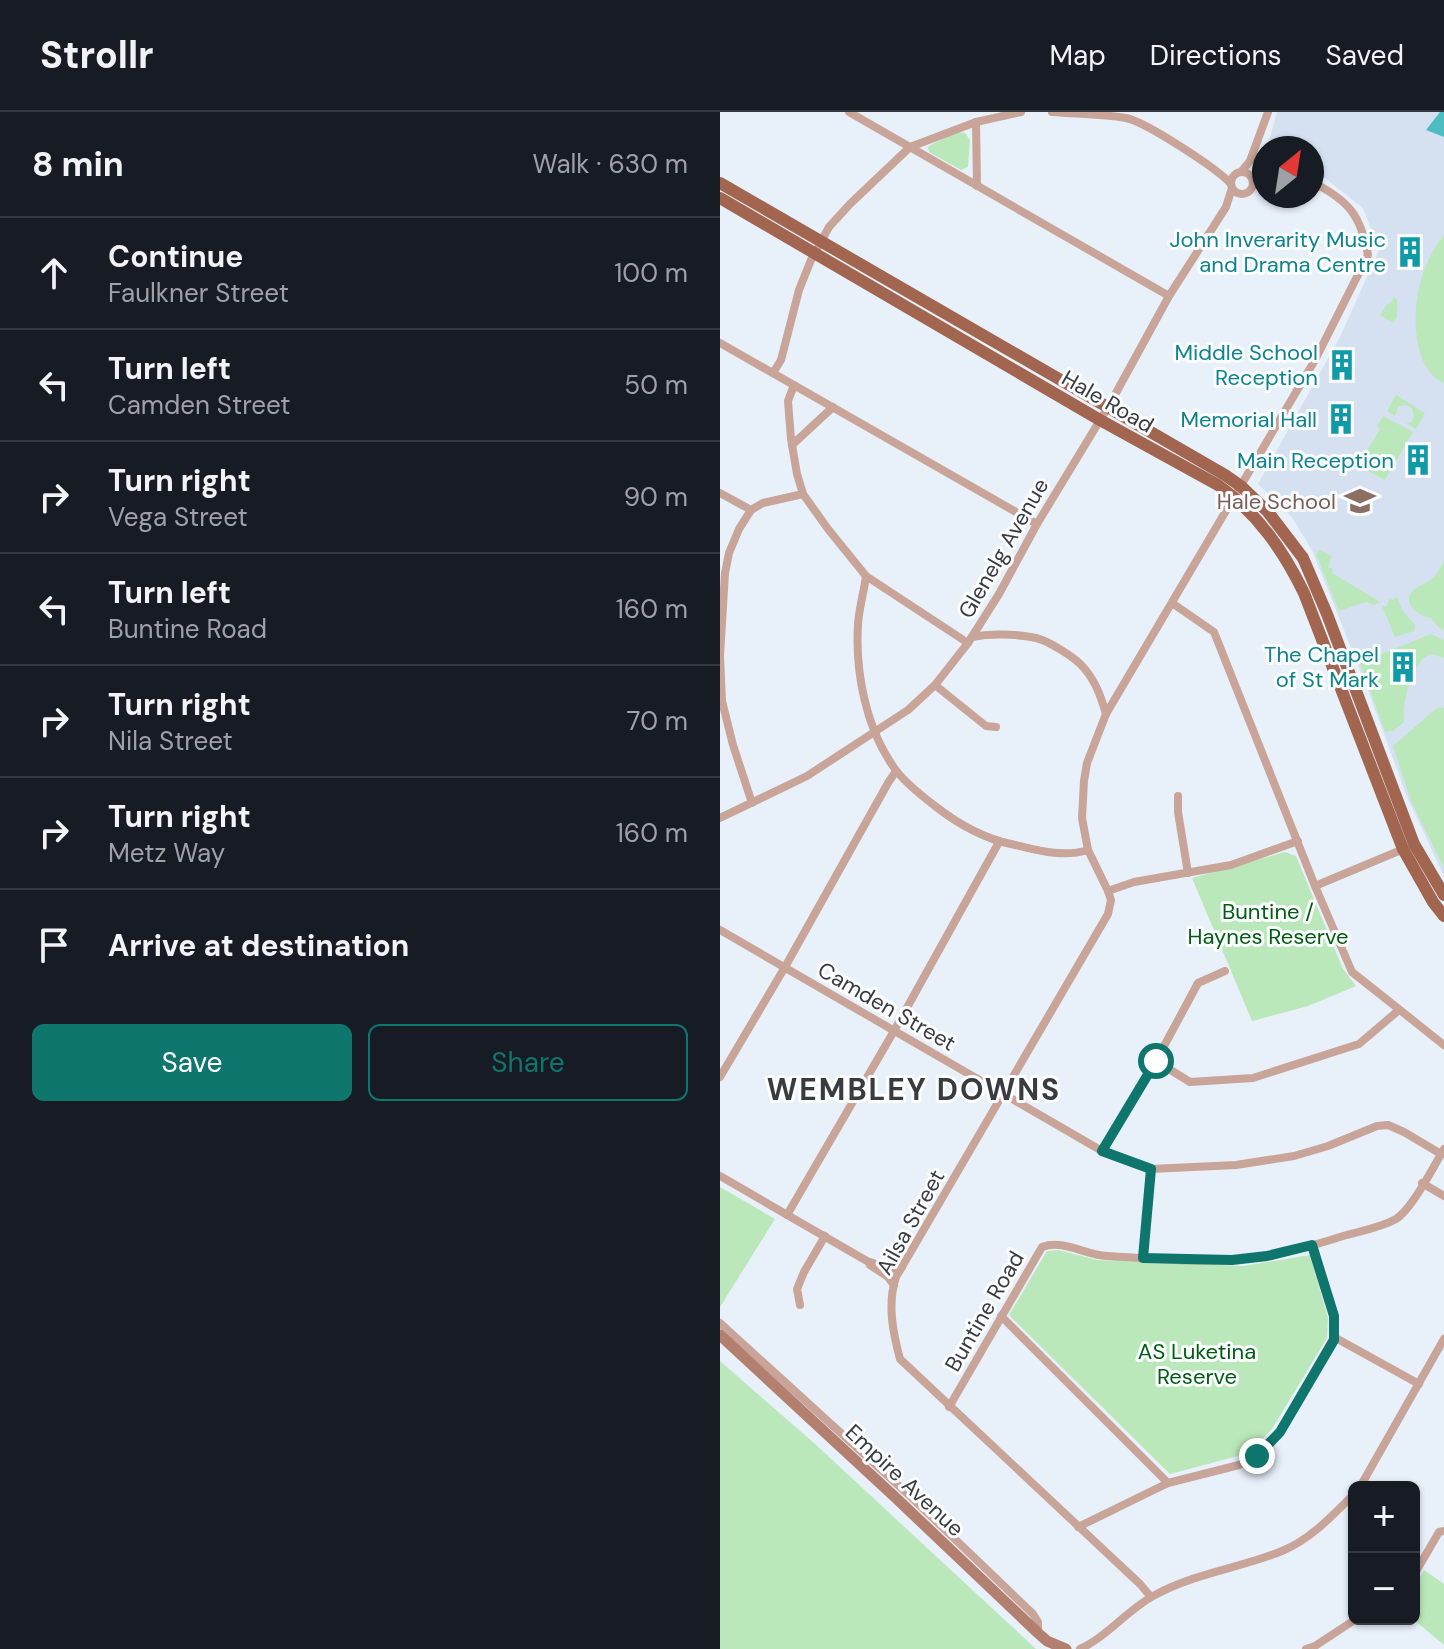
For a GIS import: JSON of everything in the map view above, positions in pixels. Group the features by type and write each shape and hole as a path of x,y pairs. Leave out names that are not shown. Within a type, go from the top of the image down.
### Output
{"main road":[{"name":"Hale Road","path":"720,183 818,247 1100,420 1218,485 1238,492"},
{"name":"Hale Road","path":"720,198 818,247 1108,407 1268,512 1303,558 1327,614 1408,847 1433,902 1444,916"},
{"name":"Hale Road","path":"1408,847 1444,895"},
{"name":"Empire Avenue","path":"720,1335 897,1497 1038,1633 1047,1641 1066,1649"},
{"name":"Empire Avenue","path":"720,1344 897,1497 1048,1649"}],"street":[{"path":"849,112 1169,296"},
{"path":"773,373 781,360 799,290 818,247 829,227 850,204 910,147 976,122 1021,112"},
{"path":"1052,112 1130,119 1222,174 1235,180 1251,177"},
{"name":"Glenelg Avenue","path":"720,818 807,776 908,710 935,685 970,640 1108,407 1169,296 1226,207 1235,180 1250,161 1268,112"},
{"path":"976,122 977,186"},
{"name":"Glenelg Avenue","path":"1226,207 1251,188 1250,161"},
{"path":"1235,180 1235,192 1242,194"},
{"path":"1298,841 1231,865 1134,882 1108,891 1088,850 1082,818 1087,763 1106,714 1315,360 1368,255 1361,225 1348,205 1324,188"},
{"path":"720,343 1037,524"},
{"path":"794,385 788,401 792,445 803,494 866,576 970,640 982,635 1038,638 1062,651 1083,666 1098,687 1106,714"},
{"path":"792,445 833,407"},
{"path":"720,493 751,510"},
{"path":"752,803 721,702 720,656 725,573 729,553 751,510 763,503 803,494"},
{"path":"866,576 858,622 858,666 863,698 886,755 896,771 955,821 999,842 1054,854 1088,850"},
{"path":"1172,603 1214,632 1352,972 1444,1045"},
{"path":"935,685 986,726 996,727"},
{"path":"720,1077 896,771"},
{"path":"1178,796 1188,873"},
{"path":"787,1215 999,842"},
{"path":"1315,886 1408,847"},
{"name":"Ailsa Street","path":"1108,891 1111,900 1108,914 902,1267 891,1295 893,1335 900,1359 1151,1597"},
{"name":"Camden Street","path":"720,930 1102,1151 1151,1169 1236,1165 1294,1156 1377,1126 1388,1125 1442,1151"},
{"path":"1102,1151 1198,983 1225,971"},
{"path":"1156,1061 1190,1082 1253,1078 1359,1044 1399,1010"},
{"name":"Buntine Road","path":"949,1407 1042,1247 1052,1243 1100,1256 1143,1258 1232,1260 1267,1256 1380,1226 1397,1218 1410,1205 1442,1151"},
{"path":"1143,1258 1151,1169"},
{"path":"720,1176 867,1261 891,1269 902,1267"},
{"path":"1422,1183 1444,1196"},
{"path":"800,1305 797,1289 825,1236"},
{"path":"1078,1527 1168,1483 1239,1465 1257,1456 1280,1432 1334,1337 1334,1316 1312,1245"},
{"path":"867,1261 894,1285"},
{"path":"1001,1316 1168,1483"},
{"path":"720,1323 897,1497"},
{"path":"1334,1337 1419,1384"},
{"path":"1363,1481 1444,1339"},
{"path":"1080,1649 1151,1597 1169,1588 1286,1550 1326,1523 1348,1500"},
{"path":"1420,1565 1439,1532 1444,1531"},
{"path":"1306,1649 1348,1624"},
{"path":"1090,1649 1096,1640"}],"shaded area":[{"name":"Hale School","path":"1277,112 1444,112 1444,876 1408,799 1313,552 1292,517 1258,484 1340,337 1379,250 1363,208 1324,178 1324,136 1270,136"}],"green space":[{"path":"958,132 965,133 970,140 968,167 961,170 929,152 928,147"},
{"path":"1444,235 1444,383 1433,376 1420,352 1416,306 1430,256"},
{"path":"1394,297 1397,299 1397,317 1393,323 1380,315"},
{"path":"1396,395 1425,413 1416,429 1406,423 1414,417 1412,408 1400,406 1395,416 1387,411"},
{"path":"1383,416 1413,432 1385,480 1355,464 1380,429 1377,426"},
{"path":"1319,550 1332,556 1328,567 1333,569 1332,573 1380,602 1374,605 1366,602 1339,611 1316,554"},
{"path":"1444,561 1444,630 1431,618 1415,611 1409,597 1416,588 1435,576"},
{"path":"1396,597 1415,625 1414,631 1395,637 1382,606 1387,606 1389,599"},
{"path":"1431,634 1444,640 1444,658 1433,654 1422,660 1408,690 1404,722 1393,731 1385,732 1360,663"},
{"path":"1438,707 1444,708 1444,868 1411,801 1393,746"},
{"name":"Buntine / Haynes Reserve","path":"1285,852 1296,856 1343,969 1356,986 1308,1006 1252,1021 1192,878"},
{"path":"720,1187 775,1219 720,1307"},
{"name":"AS Luketina Reserve","path":"1058,1250 1097,1260 1244,1266 1310,1255 1328,1318 1327,1338 1272,1429 1249,1453 1170,1474 1009,1315 1047,1251"},
{"path":"720,1361 814,1443 1036,1649 720,1649"},
{"path":"1424,1570 1444,1584 1444,1645 1420,1625 1420,1577"}],"water":[{"path":"1440,112 1444,112 1444,137 1426,130"}],"place":[{"name":"John Inverarity Music and Drama Centre","path":"1410,252"},
{"name":"Middle School Reception","path":"1342,365"},
{"name":"Memorial Hall","path":"1341,419"},
{"name":"Main Reception","path":"1418,460"},
{"name":"Hale School","path":"1360,501"},
{"name":"The Chapel of St Mark","path":"1403,667"}],"district":[{"name":"WEMBLEY DOWNS","path":"914,1090"}],"route":[{"path":"1156,1061 1102,1151 1151,1169 1143,1258 1232,1260 1267,1256 1312,1245 1334,1316 1334,1340 1280,1432 1257,1456"}]}
